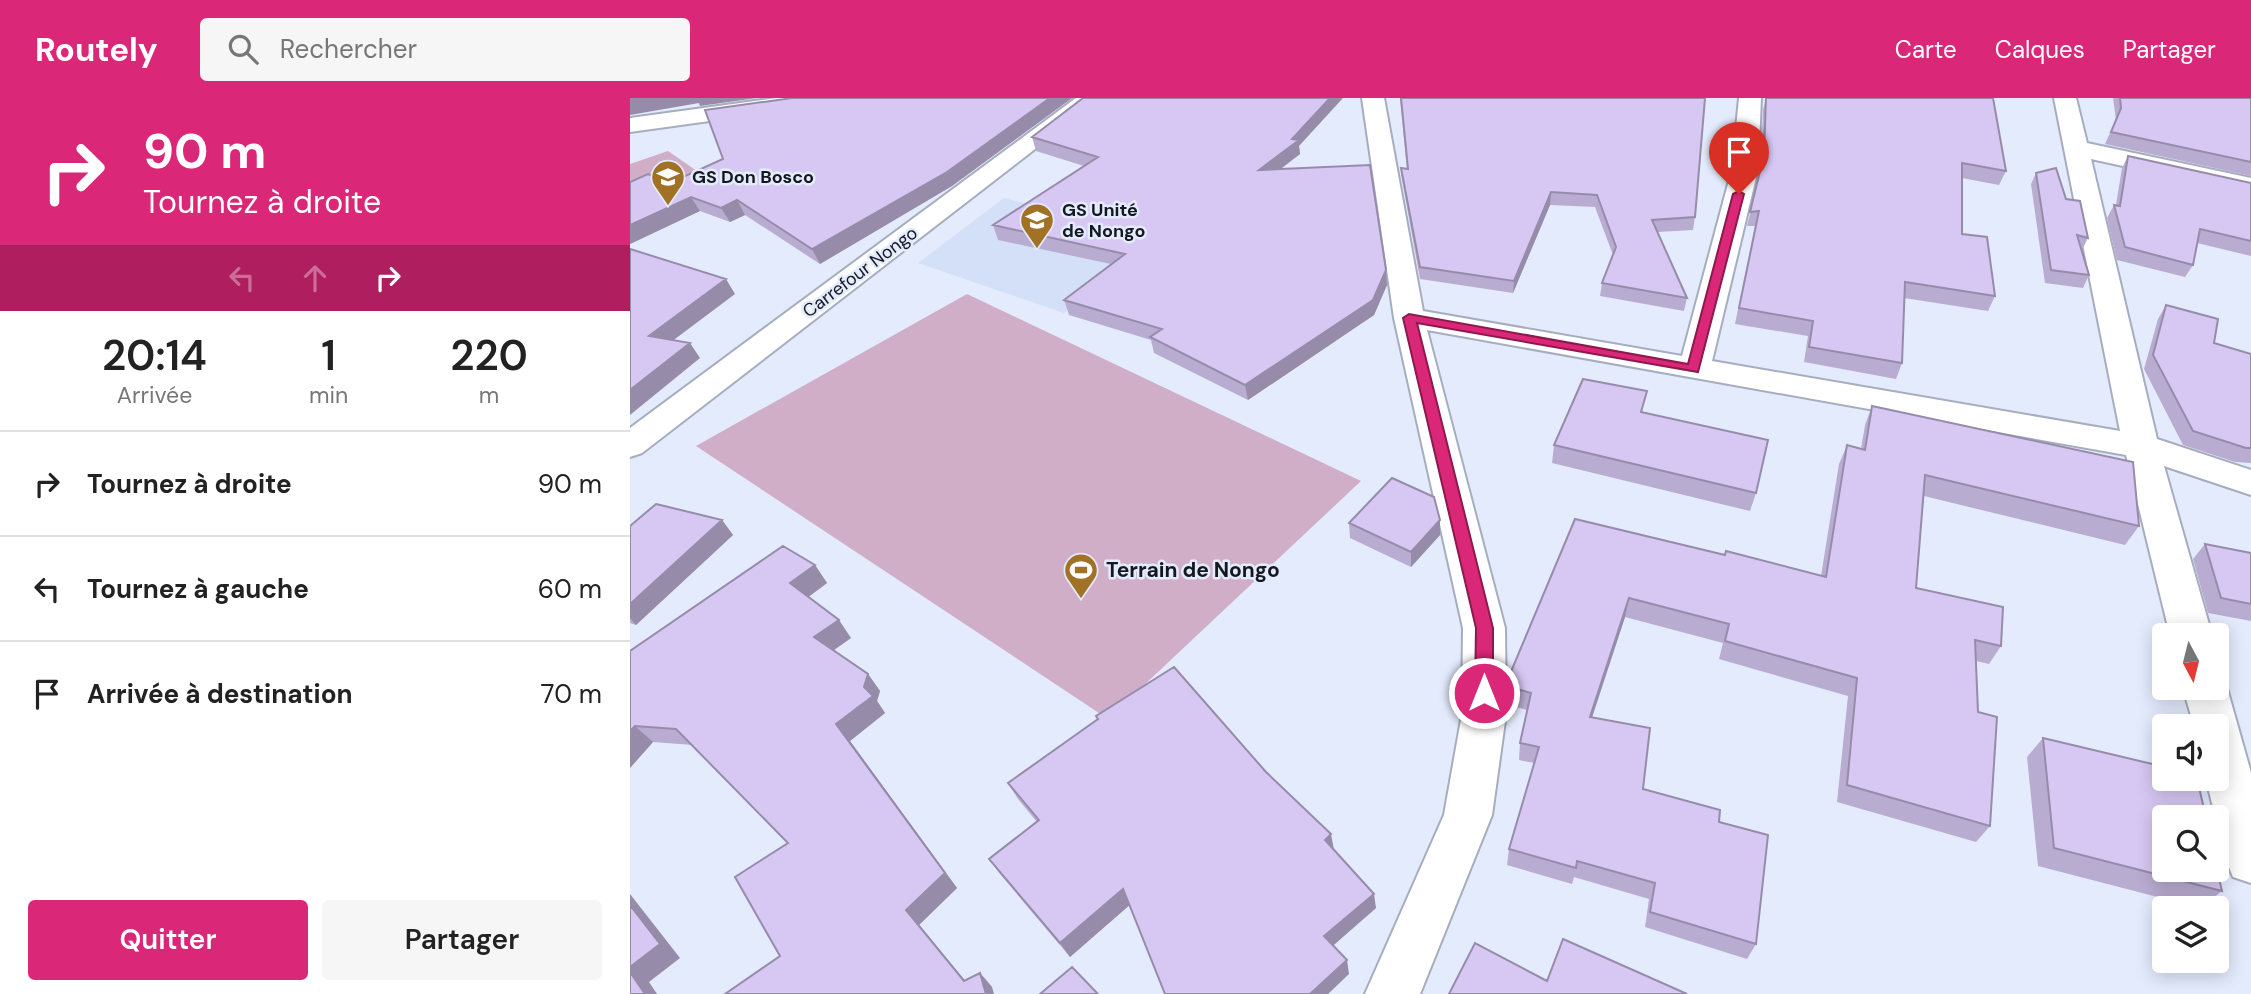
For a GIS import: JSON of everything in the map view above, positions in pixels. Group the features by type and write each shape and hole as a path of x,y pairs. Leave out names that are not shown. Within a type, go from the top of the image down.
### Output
{"street":[{"path":"649,98 656,121"},
{"path":"630,125 826,98"},
{"name":"Carrefour Nongo","path":"630,445 1090,98"},
{"path":"1373,98 1409,318 1484,628 1484,714 1468,815 1412,953 1392,994"},
{"path":"1694,369 1745,169 1750,98"},
{"path":"2065,98 2141,446 2189,623"},
{"path":"642,147 678,138"},
{"path":"2077,148 2251,186"},
{"path":"1409,318 2141,446 2251,483"},
{"path":"2229,778 2251,860"}],"shaded area":[{"path":"668,151 697,171 630,195 630,164"},
{"name":"GS Unité de Nongo","path":"1004,198 1154,237 1064,313 918,263"},
{"name":"Terrain de Nongo","path":"967,294 1361,481 1108,719 696,446"}],"building":[{"path":"792,98 1050,98 947,172 812,249 737,200 721,208 691,197 630,225 630,182 648,174 670,183 723,159 705,110"},
{"path":"1083,98 1330,98 1292,139 1299,140 1259,170 1370,165 1386,270 1373,300 1245,385 1150,337 1162,329 1064,300 1125,254 993,225 1098,157 1032,137"},
{"path":"1401,98 1705,98 1695,217 1652,220 1687,298 1602,283 1616,247 1597,195 1551,192 1514,281 1420,267 1401,168 1408,169"},
{"path":"1766,98 1993,98 2006,171 1962,163 1962,234 1987,237 1995,296 1905,282 1902,363 1809,347 1813,321 1739,308 1759,211 1750,212 1764,155"},
{"path":"2120,98 2251,98 2251,162 2111,132 2121,108"},
{"path":"2128,156 2251,183 2251,241 2200,229 2193,265 2125,247 2114,205 2120,206"},
{"path":"2056,168 2066,199 2080,201 2088,238 2077,235 2089,275 2051,270 2036,173"},
{"path":"630,249 726,279 649,336 690,343 630,390"},
{"path":"2166,305 2218,319 2214,343 2251,354 2251,448 2193,431 2153,355"},
{"path":"1583,379 1647,391 1641,412 1768,440 1756,493 1554,445"},
{"path":"1872,406 2133,462 2139,526 1925,475 1916,588 2003,607 2001,646 1975,640 1978,712 1997,717 1990,826 1847,785 1857,678 1725,641 1729,624 1629,598 1590,717 1650,728 1643,789 1720,810 1719,822 1768,835 1756,944 1650,912 1655,883 1577,861 1576,868 1509,849 1539,747 1520,743 1531,693 1510,687 1510,674 1575,519 1725,555 1726,551 1826,577 1847,445 1865,450"},
{"path":"1392,478 1434,497 1440,520 1411,552 1349,523"},
{"path":"656,504 722,520 630,604 630,526"},
{"path":"2205,544 2251,553 2251,604 2221,598"},
{"path":"783,546 815,565 790,583 839,620 814,637 868,674 864,687 873,696 836,724 945,873 906,910 964,981 980,973 986,994 725,994 780,956 735,877 788,843 676,729 635,726 630,731 630,651"},
{"path":"1174,667 1266,772 1331,834 1325,840 1374,894 1324,936 1347,960 1310,994 1165,994 1123,889 1060,943 989,859 1039,820 1008,783 1098,719 1096,716"},
{"path":"2043,738 2152,764 2152,791 2200,791 2203,805 2152,805 2152,873 2054,848"},
{"path":"2187,882 2220,882 2222,891"},
{"path":"630,905 660,944 630,967"},
{"path":"1563,939 1687,994 1449,994 1475,943 1547,981"},
{"path":"1072,967 1098,994 1040,994"},
{"path":"630,972 645,994 630,994"}],"place":[{"name":"GS Don Bosco","path":"668,207"},
{"name":"GS Unité de Nongo","path":"1037,250"},
{"name":"Terrain de Nongo","path":"1081,600"}],"route":[{"path":"1484,693 1484,628 1409,318 1694,369 1739,194"}]}
